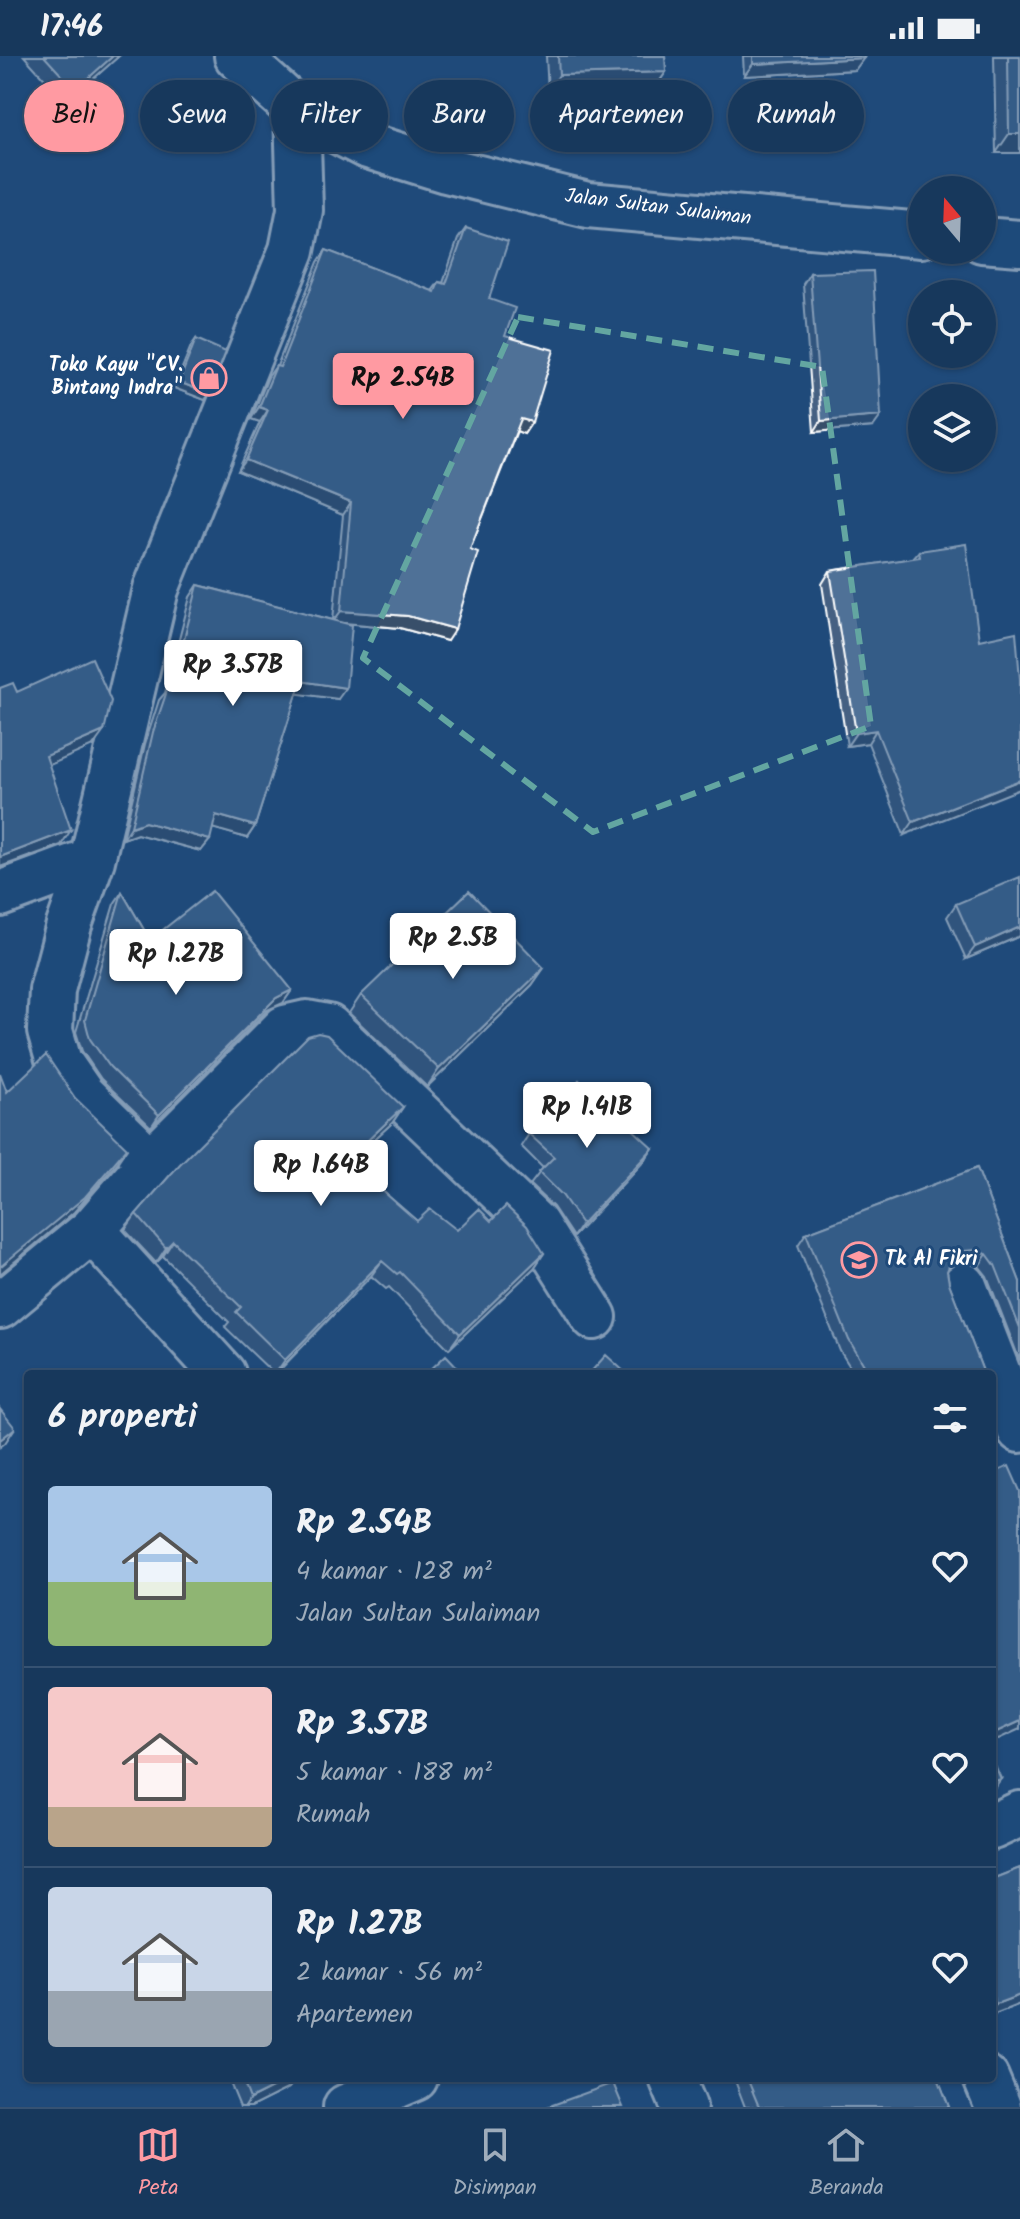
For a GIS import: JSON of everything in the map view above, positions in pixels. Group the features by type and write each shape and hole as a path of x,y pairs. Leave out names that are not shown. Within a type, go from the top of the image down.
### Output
{"street":[{"name":"Jalan Sultan Sulaiman","path":"237,56 271,87"},
{"name":"Jalan Sultan Sulaiman","path":"388,151 588,205 908,234"},
{"path":"151,1162 82,1095 59,1062 50,1031 52,990 69,925 92,860 156,589 292,250 300,210 298,152"},
{"path":"996,241 1020,243"},
{"path":"0,894 92,860"},
{"path":"0,1306 92,1230 151,1162 285,1028 307,1023 328,1027 536,1225 594,1317"},
{"path":"92,1230 219,1370"},
{"path":"964,1286 1020,1430"},
{"path":"996,1825 1020,1814"},
{"path":"361,2104 407,2082"},
{"path":"674,2082 684,2107"},
{"path":"988,2082 998,2107"}],"highlighted area":[{"path":"518,317 822,367 871,726 593,832 363,658"}],"building":[{"path":"44,56 113,56 86,80 66,80"},
{"path":"558,56 665,56 666,72 559,75"},
{"path":"753,56 864,56 864,58 753,64"},
{"path":"1008,56 1020,56 1020,134 1009,134"},
{"path":"466,228 508,242 489,299 515,308 505,336 554,350 532,422 521,419 470,549 478,552 455,629 408,616 341,611 351,503 246,460 268,410 259,407 276,366 280,367 326,250 435,292 439,282 446,284"},
{"path":"873,271 881,416 821,421 810,273"},
{"path":"196,339 226,352 209,394 179,382"},
{"path":"966,544 979,640 1016,632 1020,679 1020,780 913,822 876,730 856,733 830,571 920,557 919,551"},
{"path":"198,585 352,625 346,688 301,681 255,826 216,815 210,840 145,822 131,827 153,732 168,688 171,689"},
{"path":"92,658 111,701 104,731 46,756 71,830 0,857 0,688 13,683 17,692"},
{"path":"1020,877 1020,927 975,947 956,904"},
{"path":"212,891 292,990 276,998 159,1115 110,1067 90,1039 85,1020 122,892 150,940"},
{"path":"469,891 544,968 439,1069 361,995"},
{"path":"318,1033 327,1035 403,1107 347,1160 417,1221 430,1209 457,1230 479,1209 491,1221 506,1206 527,1226 544,1253 460,1334 400,1272 397,1274 382,1261 285,1360 236,1312 241,1307 173,1241 166,1248 136,1214 180,1164 308,1036"},
{"path":"46,1055 75,1098 127,1148 85,1197 0,1267 0,1073 7,1092"},
{"path":"579,1080 653,1148 582,1224 562,1195 539,1172 554,1157 529,1134"},
{"path":"977,1168 1020,1282 1020,1328 995,1265 987,1254 975,1250 964,1251 952,1259 947,1271 982,1370 852,1370 864,1365 849,1340 806,1233"},
{"path":"446,1355 460,1370 430,1370"},
{"path":"606,1355 623,1370 593,1370"},
{"path":"0,1409 15,1428 0,1440"},
{"path":"1009,1466 1020,1491 1020,1721 996,1732 996,1472"},
{"path":"1020,1868 1020,1995 996,2004 996,1877"},
{"path":"244,2082 284,2082 250,2099"},
{"path":"749,2082 940,2082 949,2107 759,2107"},
{"path":"613,2083 623,2107 547,2107"}],"place":[{"name":"Toko Kayu \"CV. Bintang Indra\"","path":"209,378"},
{"name":"Tk Al Fikri","path":"859,1260"}]}
